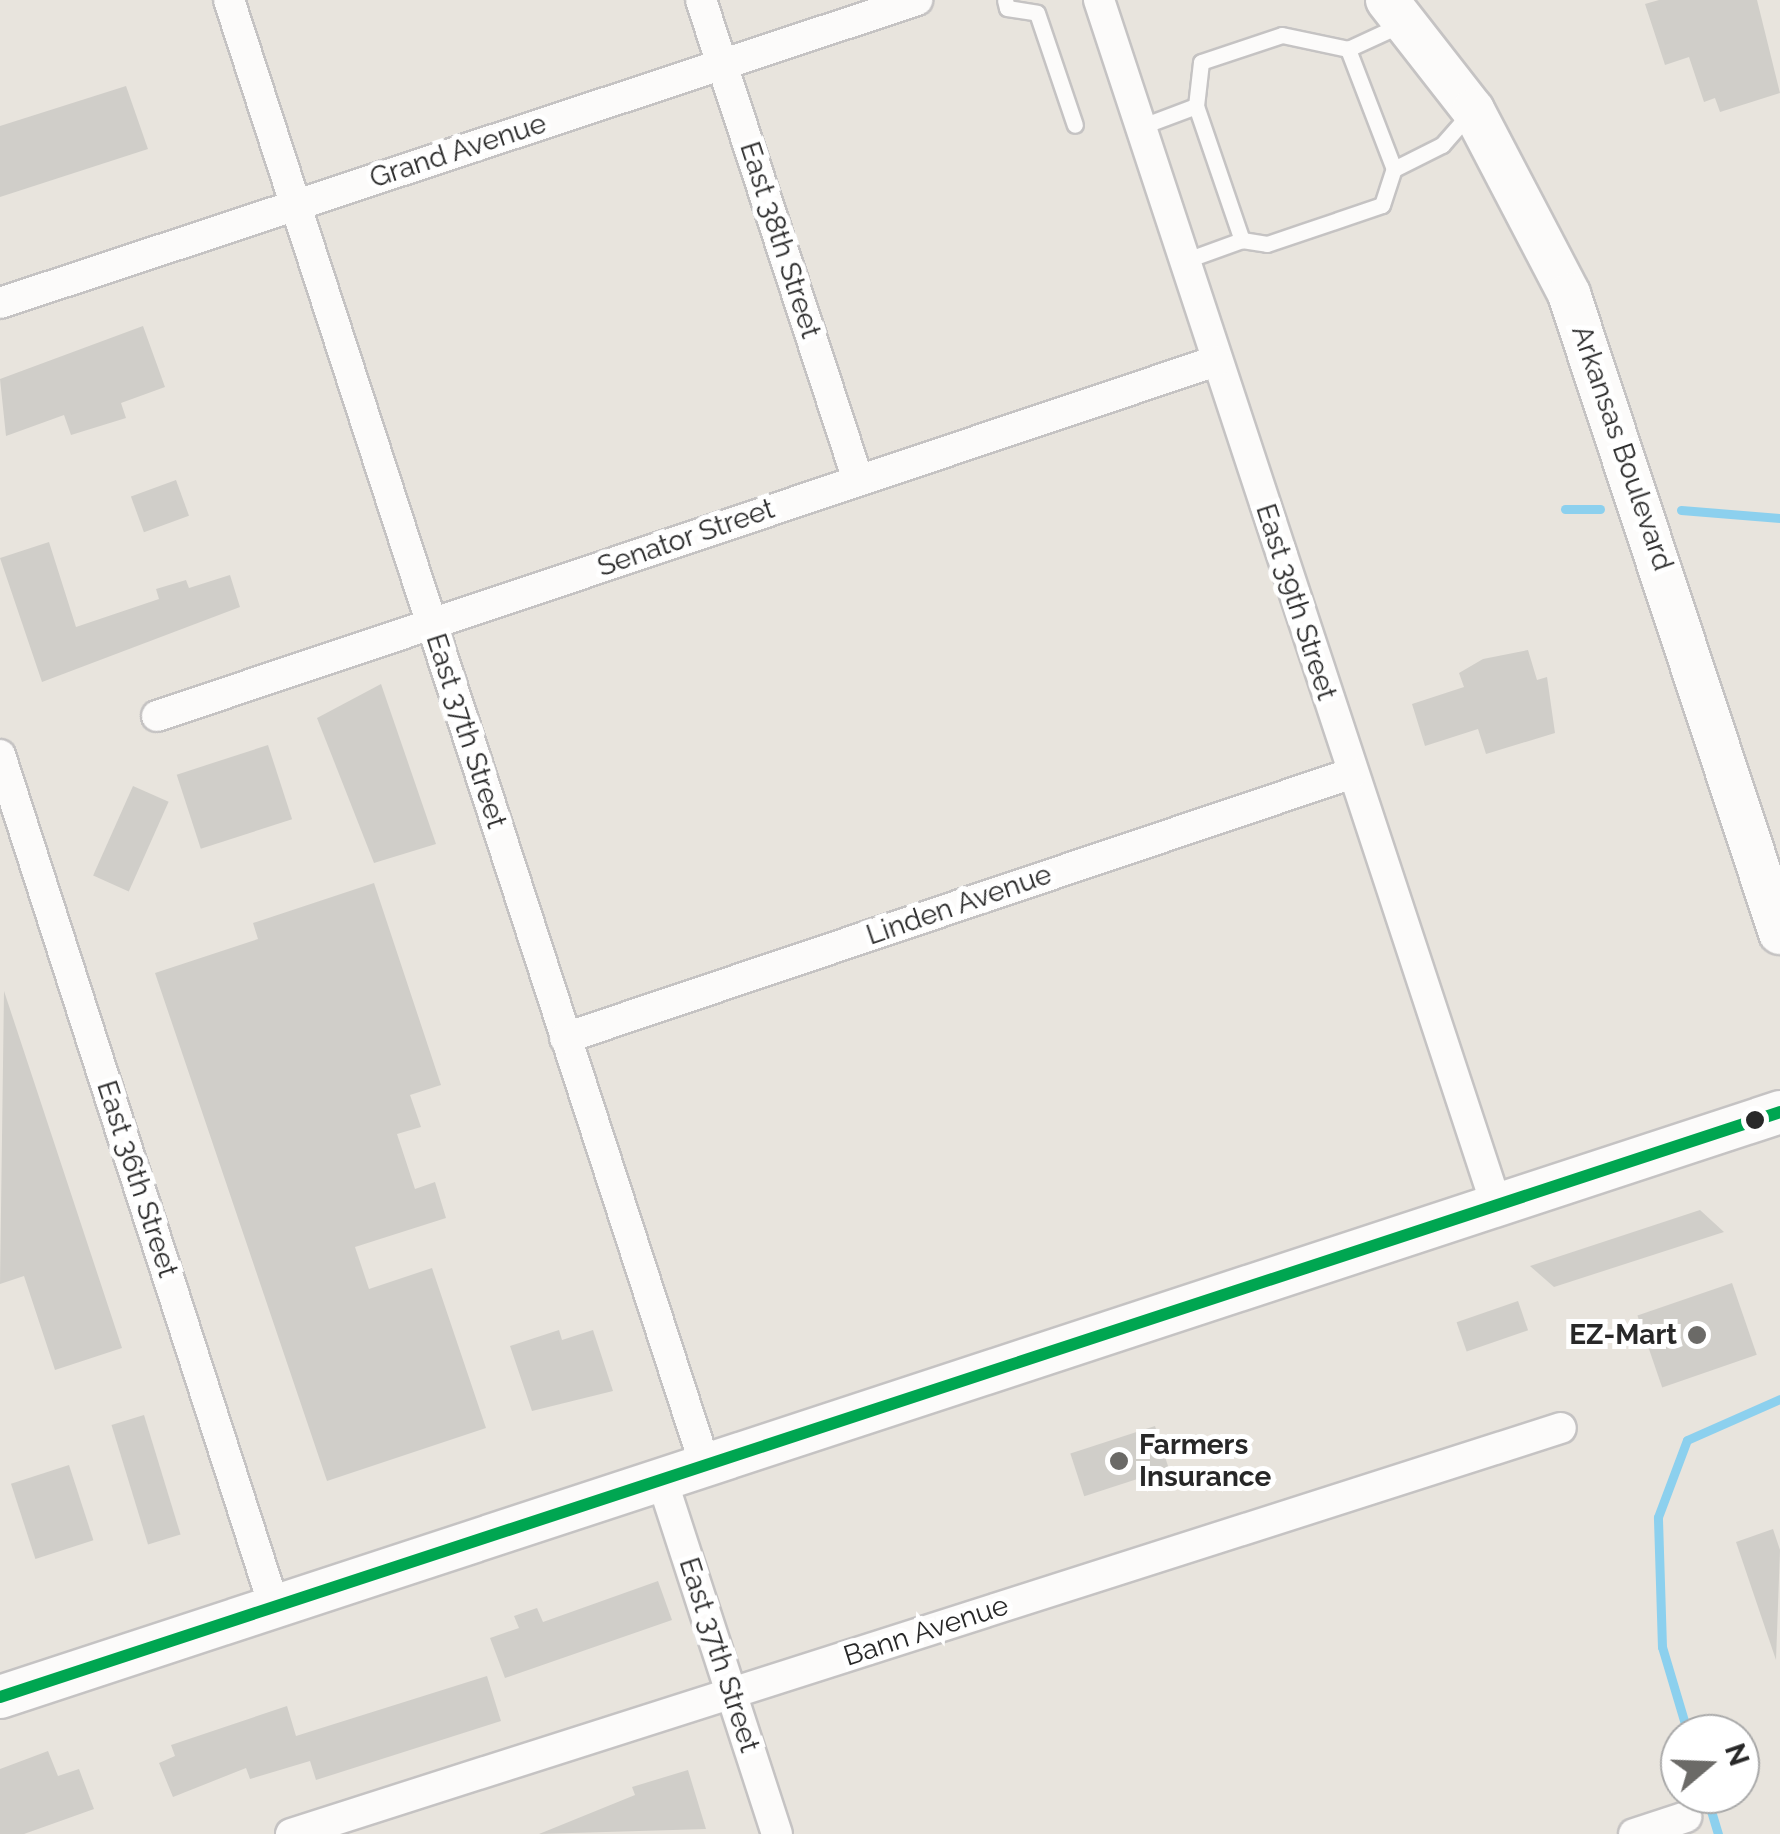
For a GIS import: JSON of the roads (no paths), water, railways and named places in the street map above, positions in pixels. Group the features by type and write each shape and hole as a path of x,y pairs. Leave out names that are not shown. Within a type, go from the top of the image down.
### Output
{"main road":[{"name":"Arkansas Boulevard","path":"1397,11 1473,110 1528,205 1581,326 1780,933"},
{"path":"0,1698 273,1603 1780,1112"}],"street":[{"name":"East 37th Street","path":"228,0 704,1462"},
{"name":"East 38th Street","path":"701,0 858,480"},
{"name":"Grand Avenue","path":"0,302 917,0"},
{"name":"East 39th Street","path":"1099,0 1496,1204"},
{"name":"Senator Street","path":"157,716 1216,361"},
{"name":"East 36th Street","path":"1,761 273,1603"},
{"name":"Linden Avenue","path":"566,1038 1353,773"},
{"name":"Bann Avenue","path":"291,1834 1561,1428"},
{"name":"East 37th Street","path":"662,1476 777,1834"},
{"path":"1634,1834 1686,1817"}],"lane":[{"path":"1004,0 1007,8 1037,13 1075,125"},
{"path":"1242,240 1196,106 1201,62 1282,36 1348,49 1397,11"},
{"path":"1184,261 1242,240 1267,244 1382,205 1394,168 1348,49"},
{"path":"1140,127 1196,106"},
{"path":"1394,168 1442,144 1473,110"}],"waterway":[{"path":"1565,509 1600,509"},
{"path":"1681,510 1780,518"},
{"path":"1682,1714 1662,1647 1658,1517 1687,1440 1780,1399"},
{"path":"1712,1814 1718,1834"}],"place":[{"name":"EZ-Mart","path":"1697,1335"},
{"name":"Farmers Insurance","path":"1119,1461"}]}
